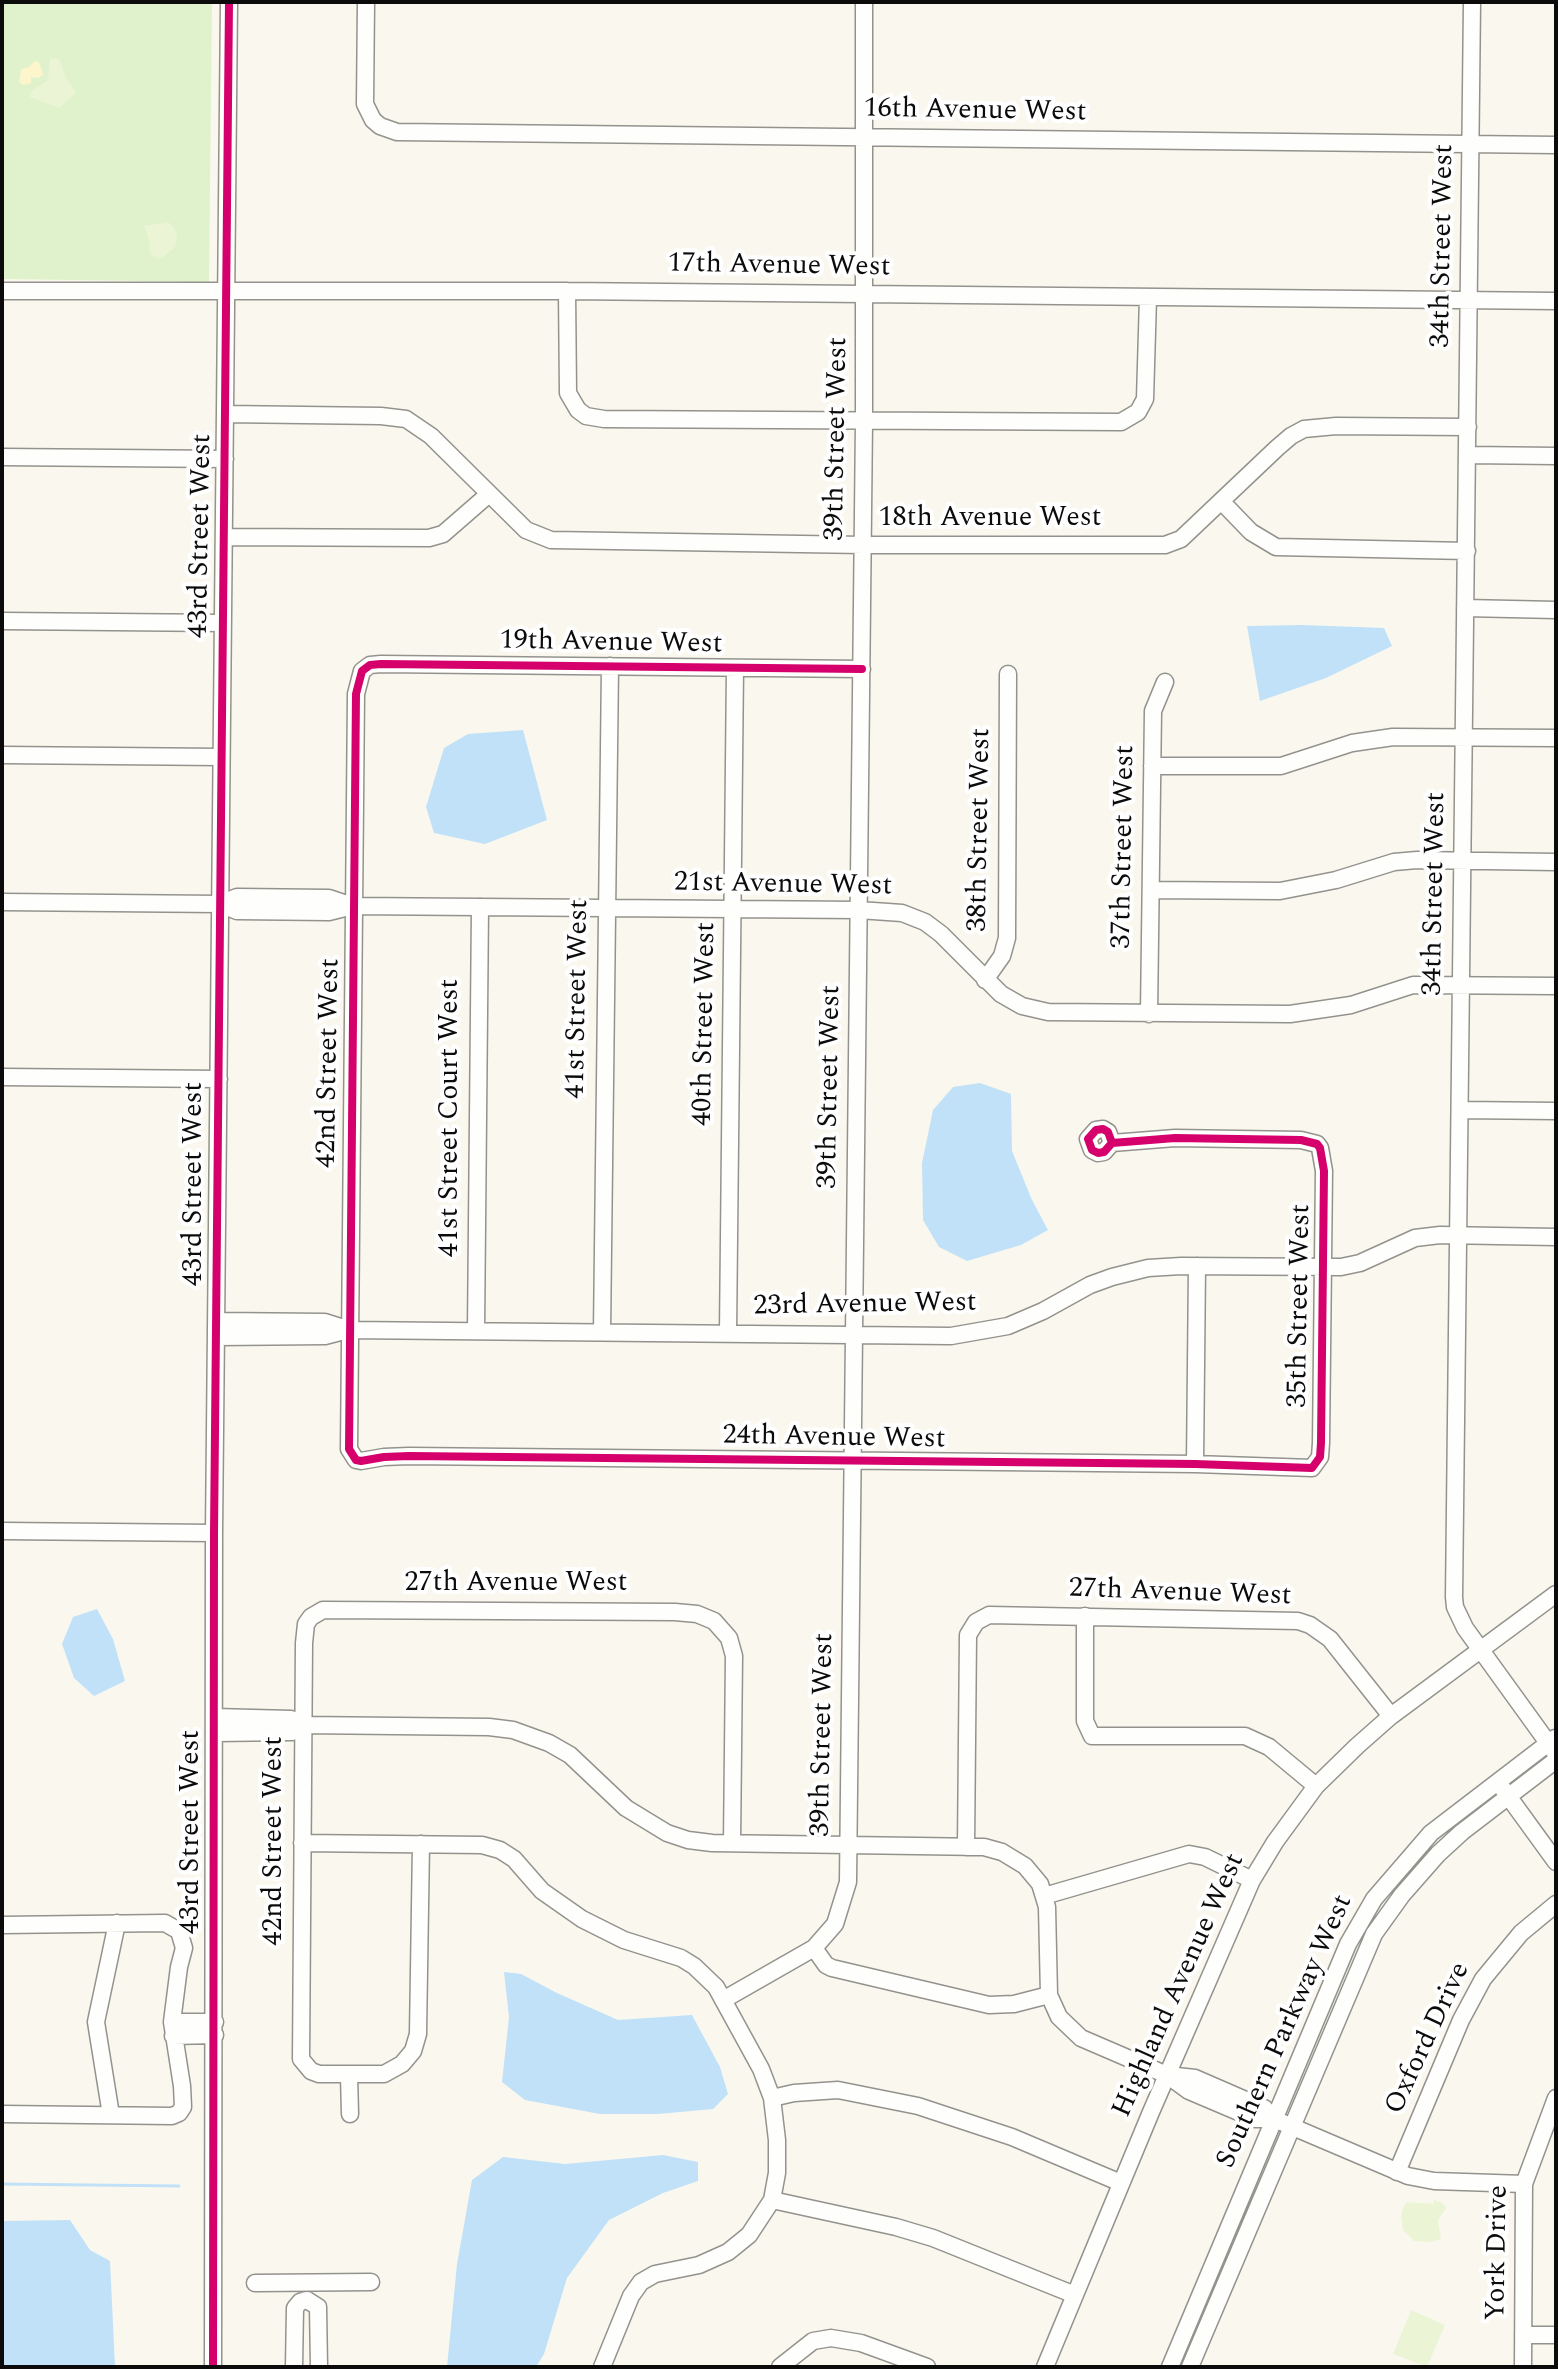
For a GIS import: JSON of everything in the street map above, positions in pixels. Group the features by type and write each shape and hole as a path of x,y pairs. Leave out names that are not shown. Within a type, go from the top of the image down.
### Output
{"street":[{"name":"43rd Street West","path":"213,2367 214,1533 229,2"},
{"name":"16th Avenue West","path":"366,2 365,104 373,120 394,132 1556,145"},
{"name":"39th Street West","path":"723,2000 814,1948 831,1930 848,1889 862,669 864,2"},
{"name":"34th Street West","path":"1472,2 1454,1597 1460,1618 1481,1650 1554,1745"},
{"name":"17th Avenue West","path":"2,291 567,291 1556,301"},
{"path":"567,291 568,393 573,405 586,416 604,419 1106,424 1127,420 1138,412 1145,399 1148,298"},
{"name":"18th Avenue West","path":"225,414 406,419 431,436 526,530 539,538 863,545 1165,545 1181,539 1284,442 1304,429 1336,426 1468,427"},
{"path":"1468,455 1556,456"},
{"path":"2,457 225,459"},
{"path":"224,537 429,538 443,534 489,494"},
{"path":"1222,502 1251,532 1276,547 1467,551"},
{"path":"1465,608 1556,610"},
{"path":"2,621 223,623"},
{"name":"19th Avenue West","path":"362,671 370,665 381,664 862,669"},
{"name":"41st Street West","path":"602,1332 610,666"},
{"name":"40th Street West","path":"728,1333 735,668"},
{"name":"42nd Street West","path":"353,1455 349,1449 348,1330 356,694 362,671"},
{"name":"38th Street West","path":"985,980 1002,956 1007,938 1008,674"},
{"name":"37th Street West","path":"1149,1014 1153,711 1165,682"},
{"path":"1152,766 1281,766 1371,740 1413,735 1556,738"},
{"path":"2,755 221,757"},
{"path":"1151,890 1280,891 1336,880 1394,862 1556,862"},
{"name":"21st Avenue West","path":"2,902 220,904 237,897 329,898 353,906 859,910 902,913 925,922 941,934 1001,994 1022,1006 1040,1011 1290,1014 1351,1005 1413,985 1556,986"},
{"name":"41st Street Court West","path":"476,1330 480,907"},
{"path":"2,1077 219,1079"},
{"path":"1460,1110 1556,1111"},
{"name":"35th Street West","path":"1112,1143 1175,1138 1301,1140 1317,1144 1320,1148 1324,1171 1321,1443 1317,1465"},
{"name":"23rd Avenue West","path":"217,1329 325,1322 348,1330 951,1336 993,1330 1023,1320 1090,1285 1148,1268 1323,1267 1360,1263 1415,1238 1458,1235 1556,1237"},
{"path":"1195,1464 1197,1266"},
{"name":"24th Avenue West","path":"353,1455 361,1461 409,1456 1195,1464 1303,1469 1317,1465"},
{"path":"2,1531 214,1533"},
{"name":"Highland Avenue West","path":"1045,2367 1252,1880 1275,1842 1316,1786 1391,1716 1556,1594"},
{"name":"27th Avenue West","path":"311,1617 327,1609 675,1612 708,1618 729,1638 734,1656 732,1843"},
{"name":"27th Avenue West","path":"966,1847 968,1635 976,1622 989,1615 1298,1621 1330,1639 1391,1716"},
{"path":"1085,1616 1085,1721 1092,1736 1245,1736 1269,1747 1316,1786"},
{"name":"42nd Street West","path":"311,1617 306,1624 304,1643 301,2059 305,2066 319,2074 349,2075"},
{"path":"215,1725 292,1732 303,1725 489,1727 525,1734 560,1749 579,1761 626,1808 653,1826 688,1840 993,1849 1012,1857 1032,1873 1044,1896 1049,1995 1059,2017 1081,2038 1167,2075 1189,2091 1255,2119 1274,2119 1397,2172 1434,2181 1524,2184"},
{"name":"Southern Parkway West","path":"1170,2367 1348,1944 1374,1899 1431,1833 1498,1781 1554,1745"},
{"name":"Southern Parkway West","path":"1190,2367 1369,1947 1391,1909 1438,1854 1556,1760"},
{"path":"1498,1781 1556,1862"},
{"path":"302,1843 482,1845 500,1850 514,1859 542,1891 582,1919 624,1940 681,1958 716,1987 761,2069 772,2098 777,2140 777,2173 772,2200 749,2235 728,2252 699,2265 655,2274 641,2282 631,2296 609,2365"},
{"path":"350,2114 349,2075 384,2074 402,2064 409,2057 418,2034 421,1844"},
{"path":"1044,1896 1189,1854 1212,1860 1252,1880"},
{"name":"Oxford Drive","path":"1397,2172 1461,2020 1483,1979 1521,1933 1556,1904"},
{"path":"111,2115 96,2022 117,1923"},
{"path":"2,1925 165,1923 182,1936 184,1948 172,2029 182,2086 183,2107 179,2113 172,2116 2,2114"},
{"path":"814,1948 826,1965 832,1968 989,2005 1014,2004 1049,1995"},
{"path":"172,2029 215,2029"},
{"path":"772,2098 838,2090 918,2106 1012,2137 1121,2183"},
{"name":"York Drive","path":"1523,2367 1524,2184 1556,2098"},
{"path":"772,2200 933,2238 1075,2295"},
{"path":"255,2283 307,2291 371,2282"},
{"path":"294,2367 295,2308 307,2291"},
{"path":"307,2291 319,2310 319,2367"},
{"path":"1523,2335 1556,2335"},
{"path":"780,2367 813,2341 831,2338 861,2343 923,2366"}],"green space":[{"path":"2,2 212,2 209,282 2,279"},
{"path":"50,59 59,59 76,93 59,108 30,97 31,92 48,80"},
{"path":"168,222 177,236 175,247 158,259 150,254 144,226"},
{"path":"1434,2200 1443,2203 1446,2208 1438,2221 1441,2239 1414,2241 1403,2230 1403,2208 1407,2202 1433,2204"},
{"path":"1411,2310 1445,2325 1427,2367 1393,2354"}],"sand":[{"path":"39,62 43,74 39,78 31,77 31,83 23,85 19,82 21,69"}],"water":[{"path":"1247,626 1384,628 1392,646 1326,678 1260,701"},
{"path":"523,730 547,820 485,844 434,833 426,807 444,748 468,734"},
{"path":"980,1083 1011,1094 1012,1151 1048,1230 1021,1245 967,1261 939,1247 923,1220 922,1163 933,1110 953,1087"},
{"path":"97,1609 113,1639 125,1681 94,1696 74,1678 62,1644 73,1617"},
{"path":"504,1972 521,1974 618,2020 692,2015 720,2067 728,2094 713,2109 658,2114 600,2114 525,2100 502,2082 509,2017"},
{"path":"663,2155 698,2162 698,2181 663,2193 609,2220 567,2278 544,2354 536,2367 447,2367 457,2264 472,2180 503,2157 565,2164"},
{"path":"70,2220 90,2250 110,2261 115,2367 2,2367 2,2221"}],"waterway":[{"path":"2,2184 179,2186"}],"cycle path":[{"path":"213,2367 214,1533 229,2"},
{"path":"862,669 381,664 370,665 362,671 356,694 349,1449 356,1460 361,1461 409,1456 1195,1464 1312,1468 1320,1457 1321,1443 1324,1171 1320,1148 1317,1144 1301,1140 1175,1138 1112,1143 1104,1152 1098,1153 1092,1150 1088,1139 1096,1130 1103,1129 1108,1132 1112,1143"}]}
